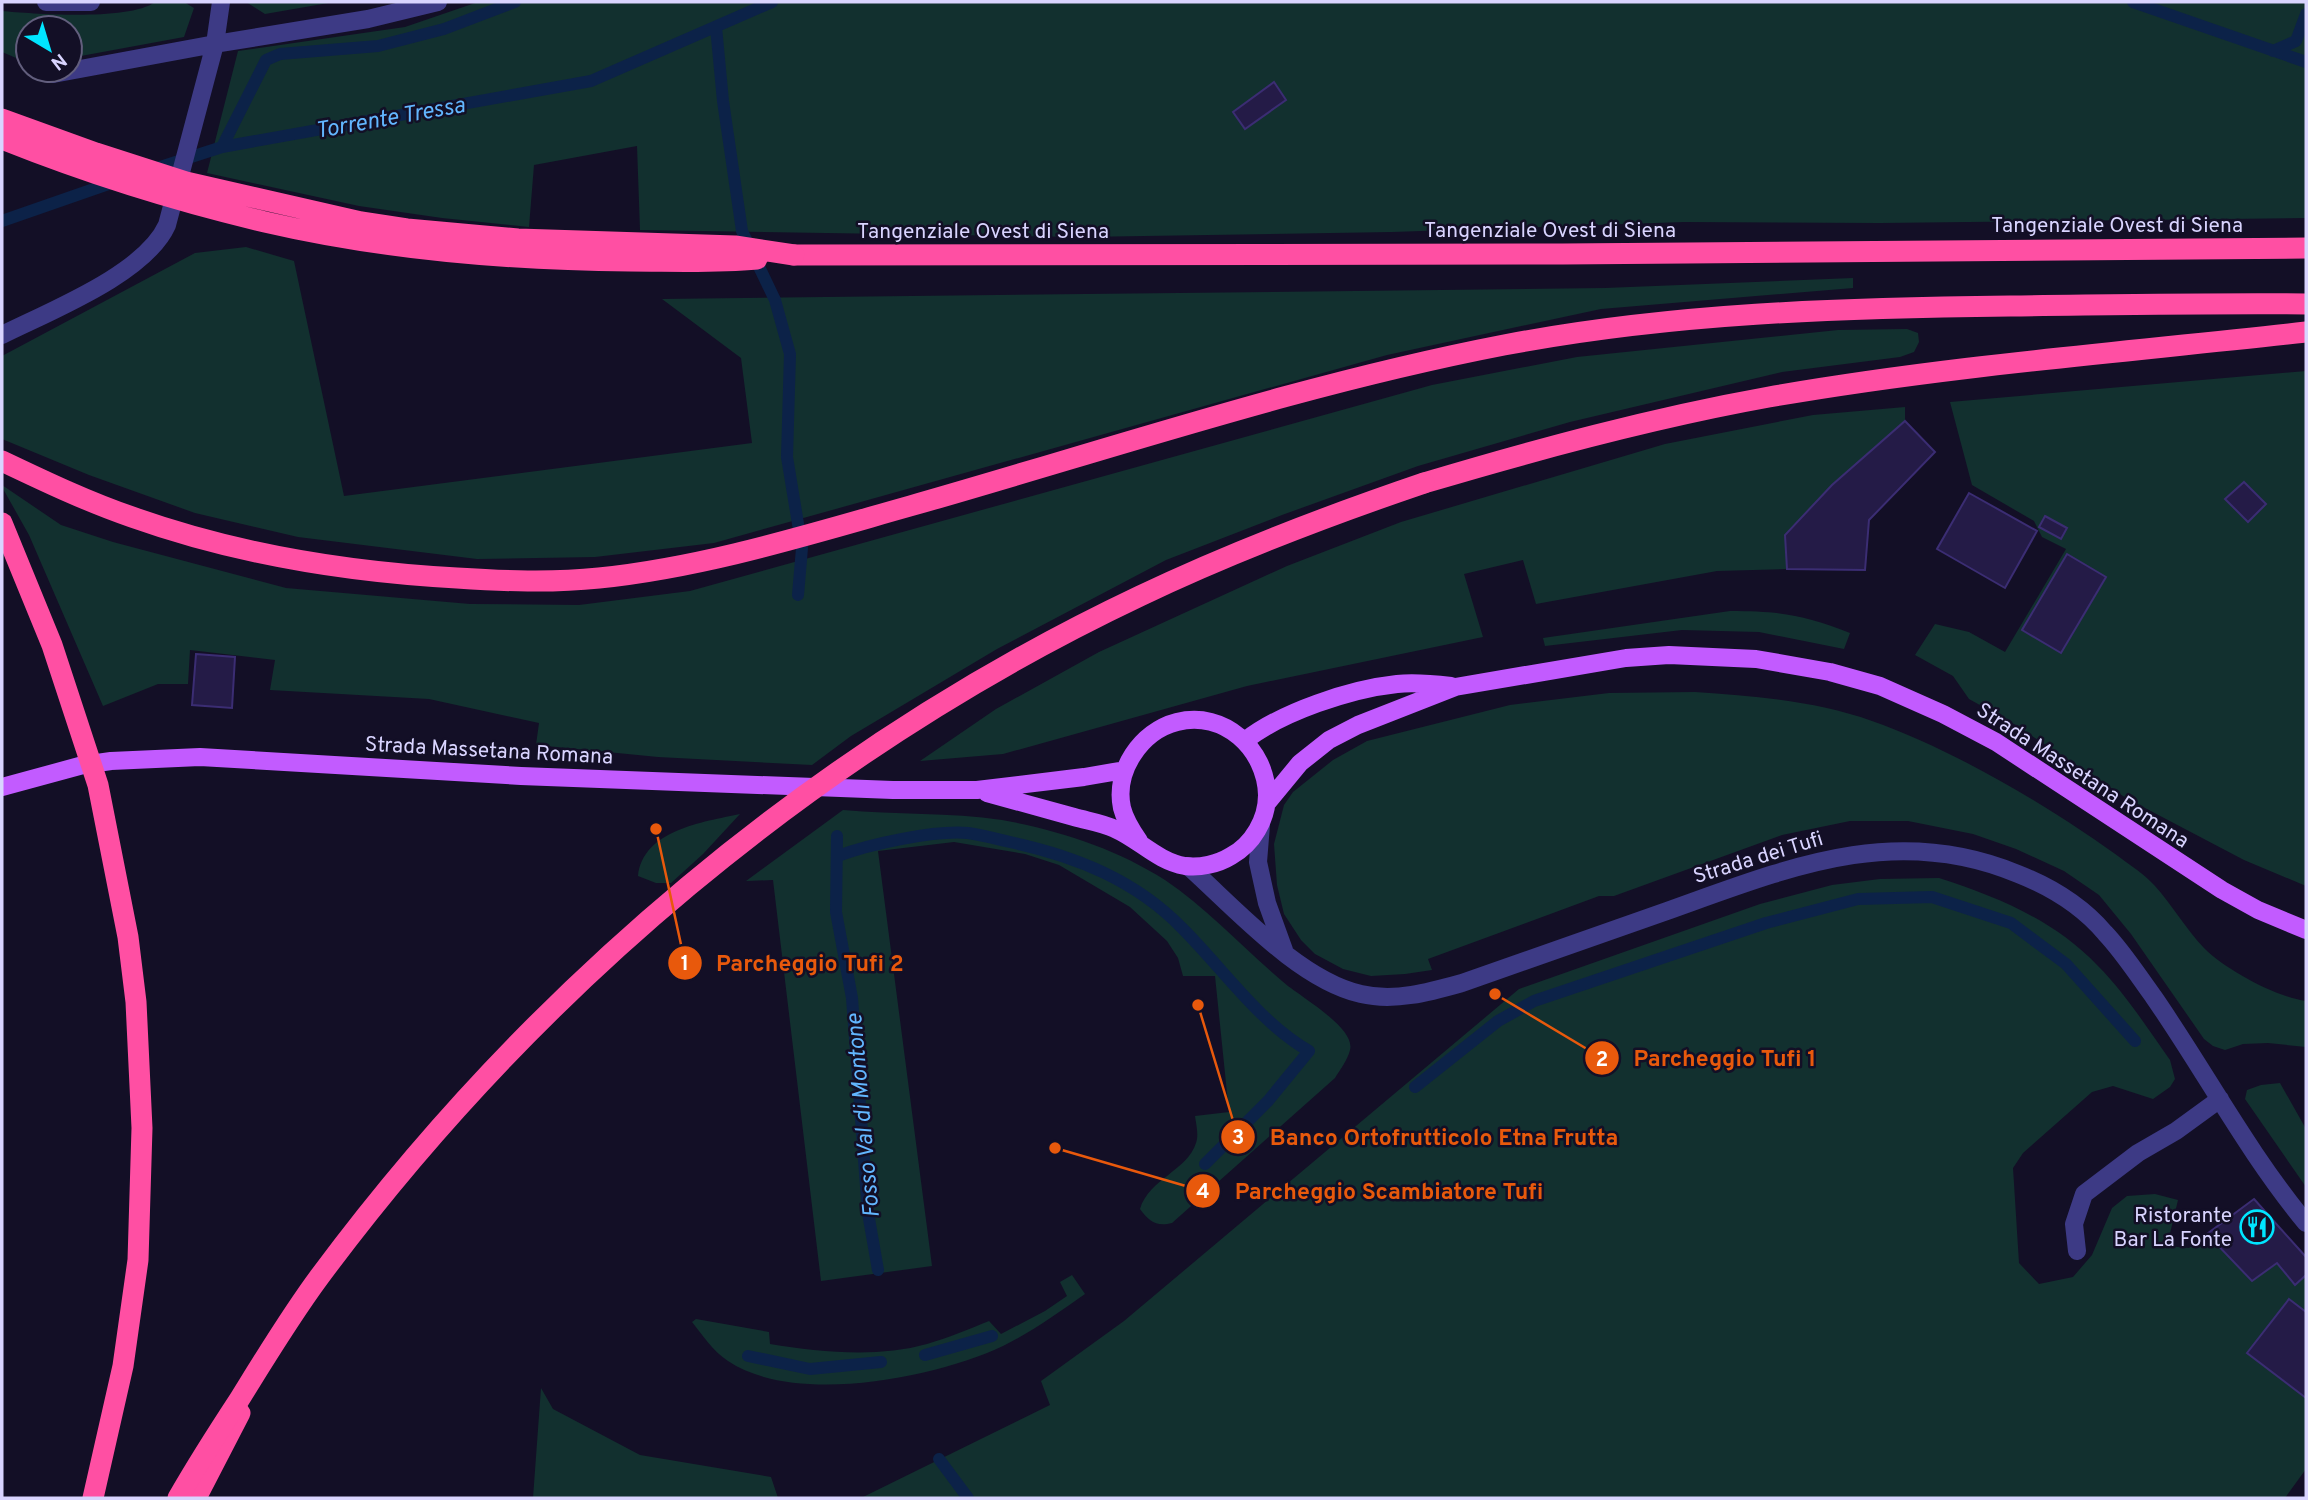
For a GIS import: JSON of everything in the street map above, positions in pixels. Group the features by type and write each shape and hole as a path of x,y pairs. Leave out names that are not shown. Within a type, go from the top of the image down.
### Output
{"highway":[{"path":"2,119 186,182 361,222 518,239 736,246 794,256"},
{"path":"2,139 180,199 266,222 350,237 441,250 553,259 694,261 794,256"},
{"name":"Tangenziale Ovest di Siena","path":"794,256 2306,248"},
{"path":"2,461 134,518 211,541 291,559 372,571 493,580 563,580 675,567 790,540 1177,427 1377,373 1497,347 1627,324 1843,308 2306,304"},
{"path":"178,1498 318,1279 389,1188 519,1043 664,907 794,804 879,744 940,706 1101,615 1175,579 1284,533 1424,483 1579,437 1768,397 1906,376 2306,332"},
{"path":"2,523 52,645 98,785 126,925 136,1002 142,1128 138,1260 123,1366 93,1498"},
{"path":"196,1498 285,1327"}],"main road":[{"name":"Strada Massetana Romana","path":"1267,803 1300,763 1329,740 1358,725 1455,687 1572,665 1669,655 1756,659 1830,672 1880,686 1943,713 1996,742 2222,890 2258,910 2306,930"},
{"name":"Strada Massetana Romana","path":"1246,740 1262,728 1300,711 1371,689 1398,684 1455,687"},
{"name":"Strada Massetana Romana","path":"977,790 1113,828 1139,841 1161,858 1188,866 1211,864 1231,856 1249,843 1261,825 1267,803 1267,780 1259,759 1246,740 1226,727 1202,720 1177,722 1155,732 1136,748 1125,769 1121,788 1122,807 1128,825 1139,841"},
{"name":"Strada Massetana Romana","path":"2,787 83,765 138,758 200,757 640,782 893,790 977,790 1084,777 1125,769"}],"street":[{"path":"46,2 91,2"},
{"path":"2,335 127,269 153,247 167,225 215,44 221,2"},
{"path":"84,68 368,19 438,2"},
{"path":"1261,825 1258,862 1261,883 1285,954"},
{"name":"Strada dei Tufi","path":"1188,866 1285,954 1324,980 1364,995 1411,995 1462,983 1796,866 1831,858 1876,851 1908,850 1961,855 2002,867 2034,880 2060,895 2103,930 2170,1022 2269,1173 2306,1223"},
{"path":"2077,1251 2074,1224 2084,1194 2138,1153 2176,1131 2220,1099"}],"green space":[{"path":"155,2 184,2 194,8 184,37 84,55 84,14 125,12"},
{"path":"246,2 334,2 265,14"},
{"path":"478,2 2306,2 2306,218 1880,223 1684,222 1392,232 1081,237 640,230 637,146 534,165 529,227 359,206 207,173 238,51 405,27"},
{"path":"2,11 58,14 14,14 14,57 2,52"},
{"path":"246,247 294,261 344,496 752,443 741,358 662,299 1605,288 1853,278 1853,288 1601,309 1387,355 714,543 595,557 477,559 298,537 195,513 89,475 2,439 2,356 195,253"},
{"path":"1907,329 1918,333 1919,342 1914,352 1900,357 1782,372 1570,422 1418,466 1166,560 997,649 851,736 812,765 658,757 536,745 539,723 429,699 270,690 275,660 190,650 188,684 158,684 103,706 29,535 2,487 61,525 113,542 286,588 470,604 579,605 690,591 1432,385 1577,357 1838,330"},
{"path":"2306,371 2306,886 2244,860 2126,798 2014,724 1969,699 1953,676 1915,655 1935,624 1969,632 2005,652 2066,549 2042,537 2034,521 1972,485 1950,402"},
{"path":"1905,407 1905,421 1832,485 1785,535 1787,569 1717,571 1536,604 1523,560 1464,574 1483,637 1247,686 1003,754 920,761 996,709 1099,652 1287,566 1401,522 1665,444 1813,415"},
{"path":"1730,611 1792,615 1850,633 1844,649 1759,632 1682,630 1545,646 1543,638"},
{"path":"1695,692 1785,700 1851,714 1904,733 2004,783 2068,822 2141,873 2161,893 2204,948 2225,965 2266,988 2306,1001 2306,1047 2268,1043 2243,1044 2225,1050 2213,1046 2204,1039 2131,934 2099,895 2064,871 2016,849 1973,834 1908,821 1850,821 1782,835 1614,896 1599,896 1428,959 1432,970 1371,976 1343,969 1315,954 1301,940 1284,914 1277,885 1274,844 1284,805 1293,792 1333,760 1367,741 1510,705 1609,693"},
{"path":"843,810 1002,820 1066,835 1127,859 1181,891 1282,981 1324,1012 1344,1031 1349,1041 1348,1057 1335,1078 1172,1223 1153,1222 1140,1209 1151,1190 1192,1152 1197,1137 1195,1116 1229,1112 1215,976 1183,976 1178,958 1167,941 1130,907 1059,865 1025,854 954,842 878,851 932,1266 821,1281 773,880 746,881"},
{"path":"740,814 703,854 671,883 656,883 638,876 642,860 663,838 693,825"},
{"path":"1939,878 1983,893 2024,912 2081,950 2108,977 2136,1012 2170,1060 2175,1079 2170,1087 2153,1099 2113,1086 2092,1092 2023,1153 2013,1168 2019,1263 2039,1284 2073,1277 2092,1255 2112,1208 2127,1196 2155,1194 2178,1200 2167,1246 2189,1248 2207,1234 2252,1281 2277,1263 2295,1284 2306,1275 2306,1469 2285,1498 861,1498 1050,1405 1041,1381 1124,1321 1519,989 1760,904 1832,885 1880,879"},
{"path":"2280,1083 2306,1129 2306,1187 2245,1099 2247,1090"},
{"path":"1072,1275 1085,1294 1003,1346 941,1368 904,1377 865,1382 790,1382 756,1375 723,1357 692,1322 696,1319 769,1332 770,1344 789,1347 848,1352 888,1351 927,1344 989,1321 1001,1334 1067,1296 1060,1282"},
{"path":"541,1388 553,1409 640,1455 771,1477 778,1498 533,1498"}],"building":[{"path":"1274,82 1286,100 1245,129 1233,112"},
{"path":"1905,421 1935,452 1869,520 1865,570 1787,569 1785,535 1832,485"},
{"path":"2244,482 2266,504 2248,522 2225,499"},
{"path":"1969,493 2037,531 2005,588 1937,549"},
{"path":"2045,516 2067,528 2061,539 2039,527"},
{"path":"2067,554 2106,577 2061,653 2022,630"},
{"path":"196,654 235,657 232,708 192,705"},
{"path":"2254,1199 2306,1257 2306,1275 2295,1285 2277,1263 2252,1281 2207,1234"},
{"path":"2289,1299 2306,1312 2306,1398 2247,1353"}],"waterway":[{"path":"222,147 266,60 280,54 378,46 444,29 515,2"},
{"name":"Torrente Tressa","path":"151,170 222,147 591,81 772,2"},
{"name":"Torrente Tressa","path":"2133,2 2306,62"},
{"path":"2273,51 2296,41 2306,14"},
{"name":"Fosso Val di Montone","path":"716,27 723,101 742,231 775,300 790,354 787,457 802,548 798,595"},
{"name":"Torrente Tressa","path":"2,221 117,181"},
{"path":"838,856 920,836 973,834 1034,848 1081,863 1125,884 1165,912 1258,1010 1309,1051 1268,1101 1205,1164"},
{"name":"Fosso Val di Montone","path":"837,836 836,912 852,998 868,1213 878,1270"},
{"path":"1415,1087 1498,1021 1534,1001 1766,923 1858,899 1932,897 2011,923 2066,964 2135,1041"},
{"path":"925,1355 992,1336"},
{"path":"748,1356 810,1369 881,1362"},
{"name":"Fosso Val di Montone","path":"939,1459 968,1498"}],"place":[{"name":"Parcheggio Tufi 2","path":"656,829"},
{"name":"Parcheggio Tufi 1","path":"1495,994"},
{"name":"Banco Ortofrutticolo Etna Frutta","path":"1198,1005"},
{"name":"Parcheggio Scambiatore Tufi","path":"1055,1148"},
{"name":"Ristorante Bar La Fonte","path":"2257,1227"}]}
